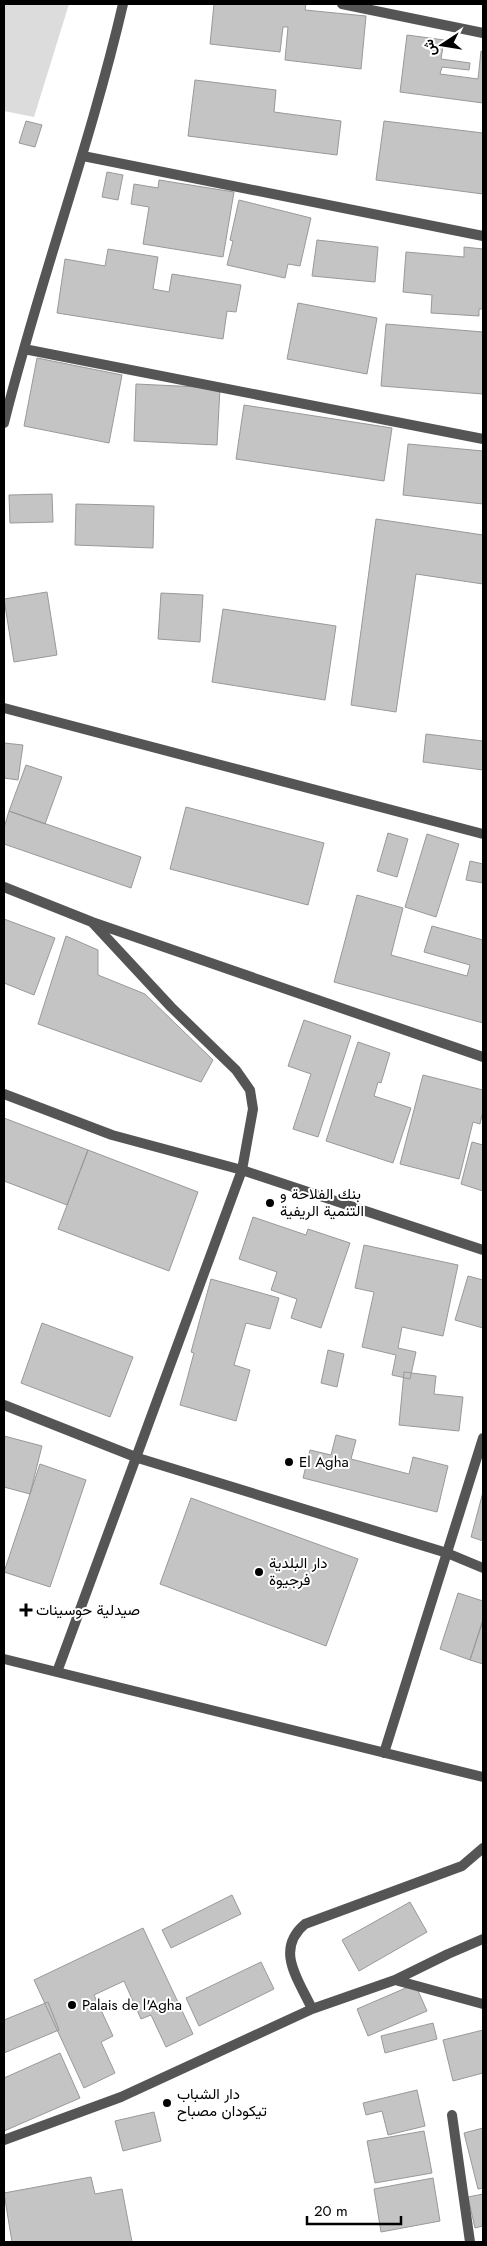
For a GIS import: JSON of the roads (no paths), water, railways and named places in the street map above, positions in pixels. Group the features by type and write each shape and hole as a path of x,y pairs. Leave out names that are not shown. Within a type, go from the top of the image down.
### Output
{"street":[{"path":"4,423 24,348 83,156 123,4"},
{"path":"342,4 483,33"},
{"path":"83,156 483,236"},
{"path":"24,348 483,439"},
{"path":"4,708 483,834"},
{"path":"4,887 92,922 483,1057"},
{"path":"57,1672 138,1458 242,1170 253,1109 250,1090 236,1070 171,1007 92,922"},
{"path":"4,1094 112,1135 242,1170 483,1250"},
{"path":"4,1404 138,1458 447,1553 483,1568"},
{"path":"384,1753 483,1438"},
{"path":"4,1659 483,1777"},
{"path":"312,2009 290,1961 290,1946 297,1930 305,1924 462,1866 483,1848"},
{"path":"4,2140 121,2097 312,2009 396,1980 483,1939"},
{"path":"396,1980 483,2004"},
{"path":"452,2115 470,2242"}],"place":[{"name":"بنك الفلاحة و التنمية الريفية","path":"270,1203"},
{"name":"El Agha","path":"289,1462"},
{"name":"دار البلدية فرجيوة","path":"259,1572"},
{"name":"صيدلية حوسينات","path":"26,1610"},
{"name":"Palais de l'Agha","path":"72,2005"},
{"name":"دار الشباب تيكودان مصباح","path":"167,2103"}]}
